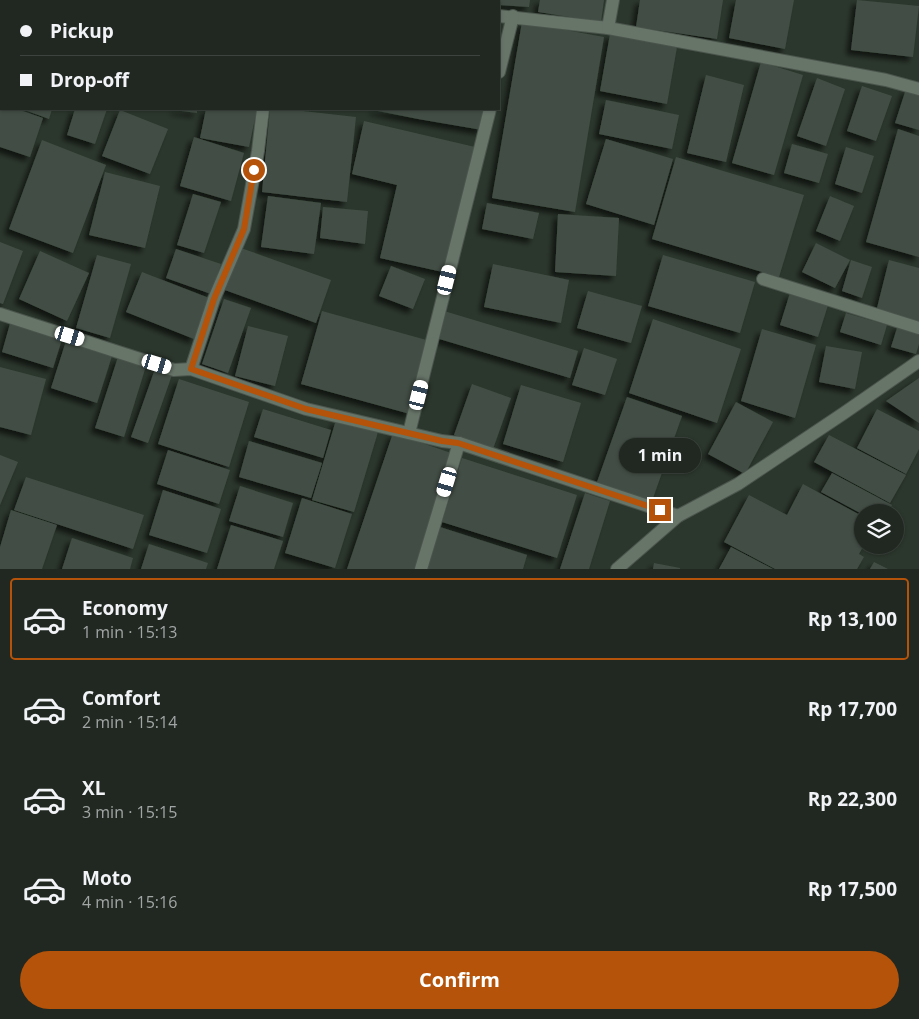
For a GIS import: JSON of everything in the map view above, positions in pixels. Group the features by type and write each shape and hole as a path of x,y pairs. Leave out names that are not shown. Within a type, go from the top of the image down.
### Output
{"street":[{"path":"608,28 613,0"},
{"path":"500,16 608,28 886,80 919,89"},
{"path":"500,68 513,16"},
{"path":"191,369 214,299 244,229 258,151 263,110"},
{"path":"409,433 490,110"},
{"path":"763,279 919,328"},
{"path":"0,314 174,370 191,369 306,409 442,441 458,443 678,516"},
{"path":"617,569 678,516 738,484 844,414 919,361"},
{"path":"421,569 458,443"}],"building":[{"path":"500,0 530,0 529,7 500,5"},
{"path":"540,0 604,0 601,22 538,12"},
{"path":"640,0 723,0 717,39 636,27"},
{"path":"736,0 794,0 785,49 729,38"},
{"path":"857,0 919,6 913,57 851,50"},
{"path":"522,22 604,37 575,212 492,198"},
{"path":"610,34 677,47 667,104 600,91"},
{"path":"761,62 803,75 774,175 732,163"},
{"path":"706,75 744,85 726,162 687,153"},
{"path":"817,78 845,89 826,146 797,136"},
{"path":"862,86 892,96 876,141 847,131"},
{"path":"906,89 919,93 919,130 895,123"},
{"path":"606,100 679,115 672,149 599,134"},
{"path":"0,110 20,110 43,118 30,157 0,147"},
{"path":"25,110 52,110 49,119"},
{"path":"75,110 107,110 95,144 67,135"},
{"path":"120,110 168,129 150,174 102,156"},
{"path":"174,110 197,110 197,113"},
{"path":"206,110 257,110 249,147 200,138"},
{"path":"270,110 294,110 356,117 347,202 262,192"},
{"path":"373,110 486,110 482,130"},
{"path":"364,121 475,147 447,273 380,258 397,185 352,174"},
{"path":"898,129 919,136 919,257 866,242"},
{"path":"194,137 244,153 231,201 180,186"},
{"path":"606,139 673,159 654,225 586,204"},
{"path":"42,140 106,165 73,253 9,229"},
{"path":"792,144 828,154 819,183 784,173"},
{"path":"846,147 874,156 862,193 835,184"},
{"path":"676,157 804,195 779,277 652,239"},
{"path":"105,172 160,186 145,248 89,235"},
{"path":"193,194 221,202 204,253 177,245"},
{"path":"268,196 321,203 314,254 261,247"},
{"path":"830,196 854,206 840,241 816,231"},
{"path":"487,203 539,213 533,239 482,229"},
{"path":"323,207 368,211 365,244 320,238"},
{"path":"558,214 619,218 616,276 555,272"},
{"path":"0,242 23,251 3,304 0,303"},
{"path":"816,243 850,260 835,288 802,272"},
{"path":"238,247 331,280 316,323 222,289"},
{"path":"176,249 221,264 211,294 166,278"},
{"path":"40,251 89,273 67,321 19,299"},
{"path":"97,255 131,264 110,338 76,328"},
{"path":"663,255 755,282 740,333 648,306"},
{"path":"851,260 872,267 862,298 842,291"},
{"path":"889,260 919,268 919,323 876,312"},
{"path":"493,264 569,280 561,323 484,307"},
{"path":"391,266 425,279 413,309 379,296"},
{"path":"142,272 209,298 194,339 126,312"},
{"path":"588,291 642,306 631,343 577,328"},
{"path":"790,293 828,305 818,337 780,325"},
{"path":"224,299 251,308 228,373 202,364"},
{"path":"322,311 430,341 410,414 301,384"},
{"path":"444,311 578,351 570,378 436,338"},
{"path":"846,313 887,325 881,345 840,332"},
{"path":"653,319 741,349 717,423 629,393"},
{"path":"11,320 63,336 53,368 2,352"},
{"path":"898,325 919,331 919,344 916,354 891,347"},
{"path":"248,326 288,336 275,386 235,376"},
{"path":"762,329 816,345 795,418 741,401"},
{"path":"66,341 112,356 97,403 51,388"},
{"path":"826,346 862,352 855,389 819,382"},
{"path":"584,348 617,359 605,395 572,385"},
{"path":"118,357 146,366 124,437 95,428"},
{"path":"0,367 46,379 31,435 0,427"},
{"path":"155,369 172,375 148,443 131,437"},
{"path":"919,378 919,423 886,401"},
{"path":"179,379 249,402 229,467 158,444"},
{"path":"472,384 511,398 493,449 454,435"},
{"path":"521,385 581,403 563,462 503,444"},
{"path":"627,397 682,416 652,501 597,482"},
{"path":"736,402 773,422 745,474 708,454"},
{"path":"263,409 331,430 323,458 254,437"},
{"path":"877,409 919,431 919,449 906,474 857,448"},
{"path":"336,420 378,432 354,512 312,500"},
{"path":"393,433 454,454 414,569 347,569"},
{"path":"829,435 906,475 890,503 814,462"},
{"path":"249,441 322,463 311,498 239,477"},
{"path":"168,450 230,470 219,504 157,484"},
{"path":"0,455 18,462 0,505"},
{"path":"462,458 577,495 557,558 442,522"},
{"path":"832,473 890,504 854,504 854,510 821,492"},
{"path":"26,477 144,515 133,549 14,510"},
{"path":"803,484 854,512 854,554 864,557 857,569 775,569 724,542 749,495 787,515"},
{"path":"240,486 293,503 283,537 229,521"},
{"path":"163,490 221,509 207,553 149,535"},
{"path":"585,493 610,501 589,569 560,569"},
{"path":"302,498 352,514 335,568 285,553"},
{"path":"11,510 57,525 42,569 0,569 0,547"},
{"path":"231,525 283,541 274,569 217,569"},
{"path":"440,527 527,555 523,569 427,569"},
{"path":"72,538 133,558 130,569 62,569"},
{"path":"149,544 208,563 206,569 141,569"},
{"path":"731,547 773,569 719,569"},
{"path":"874,562 888,569 870,569"},
{"path":"654,563 680,568 680,569 653,569"}],"route":[{"path":"254,170 244,229 214,299 191,369 306,409 442,441 458,443 660,510"}]}
